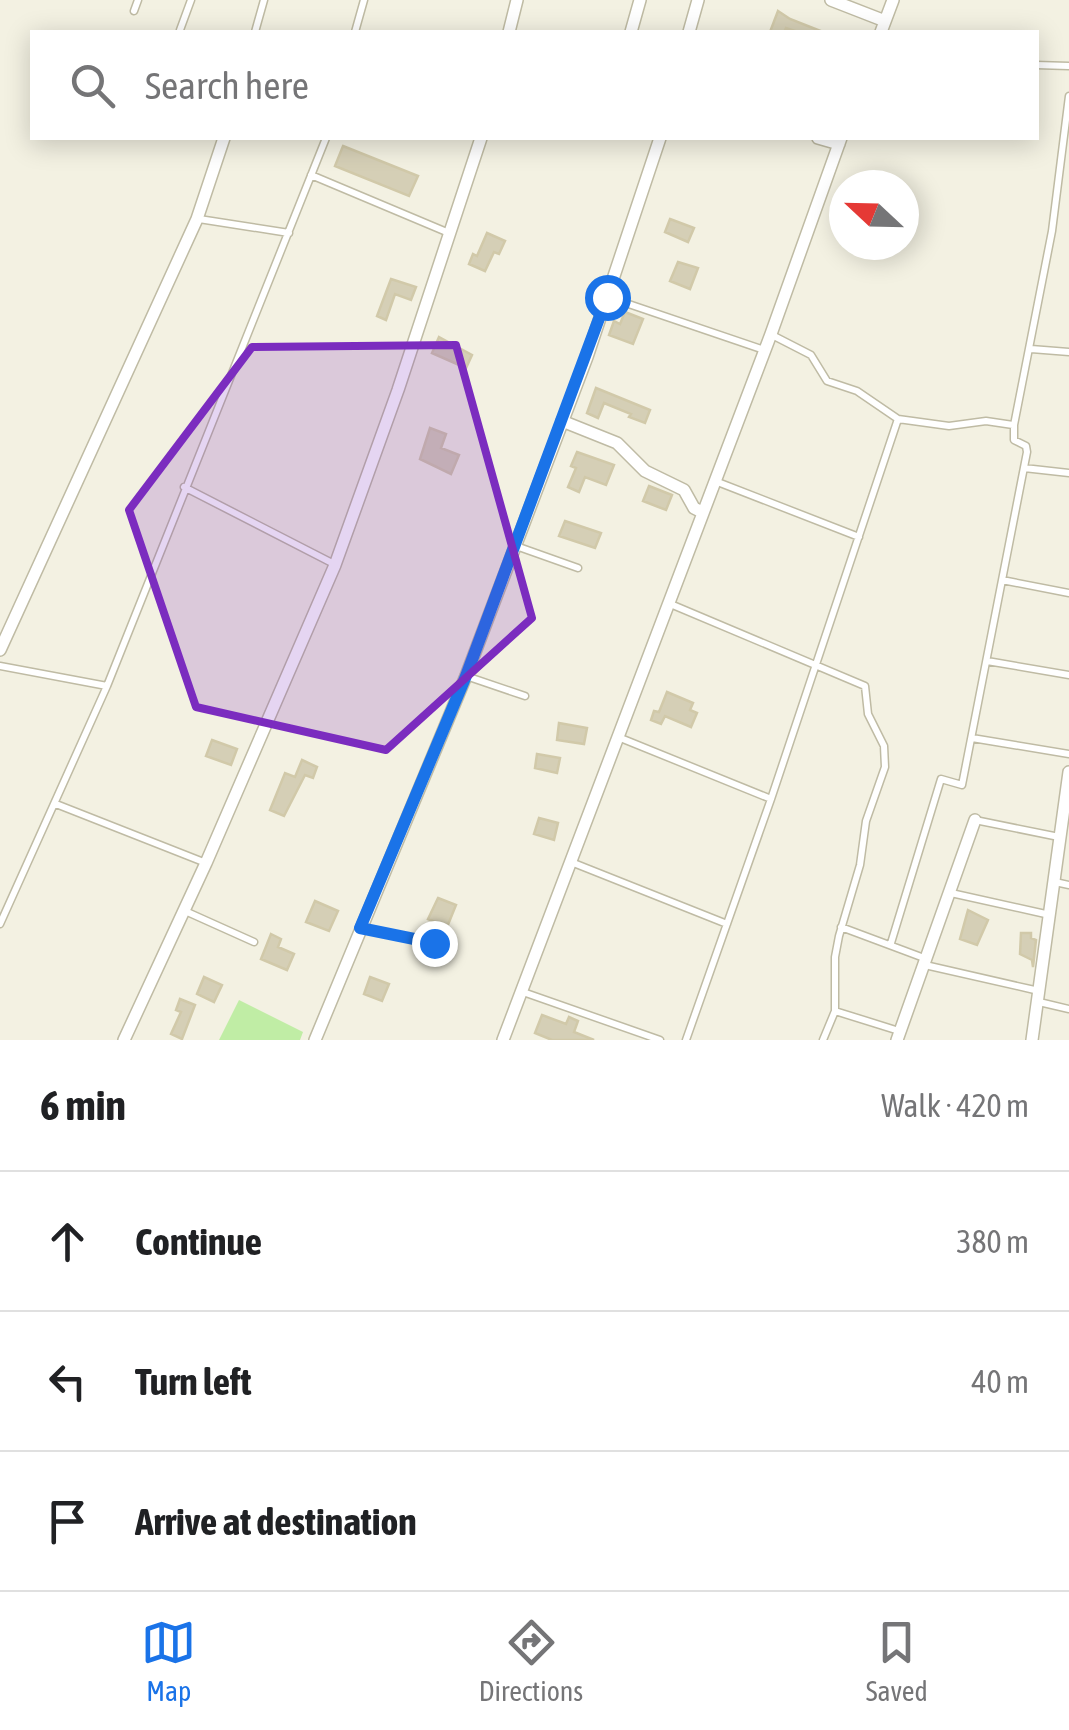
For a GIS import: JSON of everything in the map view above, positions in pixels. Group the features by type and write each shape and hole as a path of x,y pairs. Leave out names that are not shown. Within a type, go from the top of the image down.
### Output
{"street":[{"path":"509,30 517,0"},
{"path":"632,30 640,0"},
{"path":"690,30 698,0"},
{"path":"832,0 883,26 893,0"},
{"path":"0,650 197,219 223,140"},
{"path":"124,1040 185,911 335,564 452,234 479,140"},
{"path":"315,1040 466,676 607,297 659,140"},
{"path":"503,1040 840,141"},
{"path":"562,421 617,442 645,471 684,490 694,508 702,512"},
{"path":"1032,1040 1069,773"},
{"path":"898,1036 975,820"}],"lane":[{"path":"134,11 138,0"},
{"path":"180,30 191,0"},
{"path":"256,30 264,0"},
{"path":"356,30 364,0"},
{"path":"1039,65 1069,66"},
{"path":"891,944 941,779 962,785 972,738 1024,468 1027,448 1014,440 1014,425 1052,231 1069,96"},
{"path":"0,924 106,686 325,140"},
{"path":"312,175 452,234"},
{"path":"197,219 289,233"},
{"path":"607,297 764,350"},
{"path":"770,334 811,355 827,381 857,391 898,419 949,426 986,421 1014,425"},
{"path":"1031,349 1069,352"},
{"path":"686,1040 898,419"},
{"path":"1024,468 1069,473"},
{"path":"714,480 860,537"},
{"path":"184,488 335,564"},
{"path":"515,546 578,568"},
{"path":"1002,580 1069,594"},
{"path":"668,603 864,684 868,714 882,739 885,756 882,781 866,821 860,865 841,926 835,957 835,1010 822,1040"},
{"path":"986,661 1069,676"},
{"path":"0,666 106,686"},
{"path":"466,676 525,696"},
{"path":"617,736 771,799"},
{"path":"972,738 1069,754"},
{"path":"56,804 206,863"},
{"path":"975,820 1060,837"},
{"path":"570,861 727,924"},
{"path":"1054,882 1069,885"},
{"path":"950,892 1050,915"},
{"path":"185,911 254,942"},
{"path":"841,926 917,952 926,963 1039,996 1069,1009"},
{"path":"360,928 434,943"},
{"path":"521,992 660,1040"},
{"path":"835,1010 898,1036"}],"highlighted area":[{"path":"456,345 532,618 386,750 196,707 129,510 252,347"}],"green space":[{"path":"239,1000 303,1032 300,1040 219,1040"}],"building":[{"path":"778,11 818,30 786,28 771,30"},
{"path":"343,146 418,176 409,196 335,166"},
{"path":"670,219 694,228 688,242 665,232"},
{"path":"487,233 505,241 499,254 494,252 485,271 469,264"},
{"path":"678,262 698,268 690,289 670,281"},
{"path":"391,279 416,287 411,300 395,294 386,320 377,316"},
{"path":"625,312 643,319 633,344 609,335 614,321 620,324"},
{"path":"439,337 472,355 466,368 432,353"},
{"path":"596,388 650,410 645,423 604,403 598,418 587,413"},
{"path":"430,428 446,434 441,448 459,455 451,474 420,459"},
{"path":"577,452 614,465 606,485 585,477 579,492 568,487 576,468 571,466"},
{"path":"649,486 672,495 666,510 643,501"},
{"path":"565,521 601,533 595,548 559,536"},
{"path":"667,692 693,703 690,710 697,713 691,727 665,716 661,724 651,720"},
{"path":"559,723 587,728 584,744 557,740"},
{"path":"212,740 237,749 231,765 206,756"},
{"path":"537,754 560,758 557,773 535,768"},
{"path":"302,760 317,767 313,778 305,775 284,816 270,810 285,773 295,777"},
{"path":"539,818 558,823 554,840 534,834"},
{"path":"438,898 456,905 447,927 428,919"},
{"path":"315,901 338,911 329,931 306,922"},
{"path":"968,910 988,920 977,945 960,939"},
{"path":"1021,933 1031,933 1036,940 1033,967 1032,960 1020,954"},
{"path":"271,934 281,939 278,947 294,954 287,970 261,959"},
{"path":"204,977 222,985 214,1002 197,994"},
{"path":"370,977 389,984 382,1001 364,994"},
{"path":"180,999 195,1005 182,1039 171,1034 181,1012 176,1010"},
{"path":"542,1015 566,1024 569,1017 578,1021 574,1032 594,1040 552,1040 535,1033"}],"route":[{"path":"434,943 360,928 466,676 607,297"}]}
